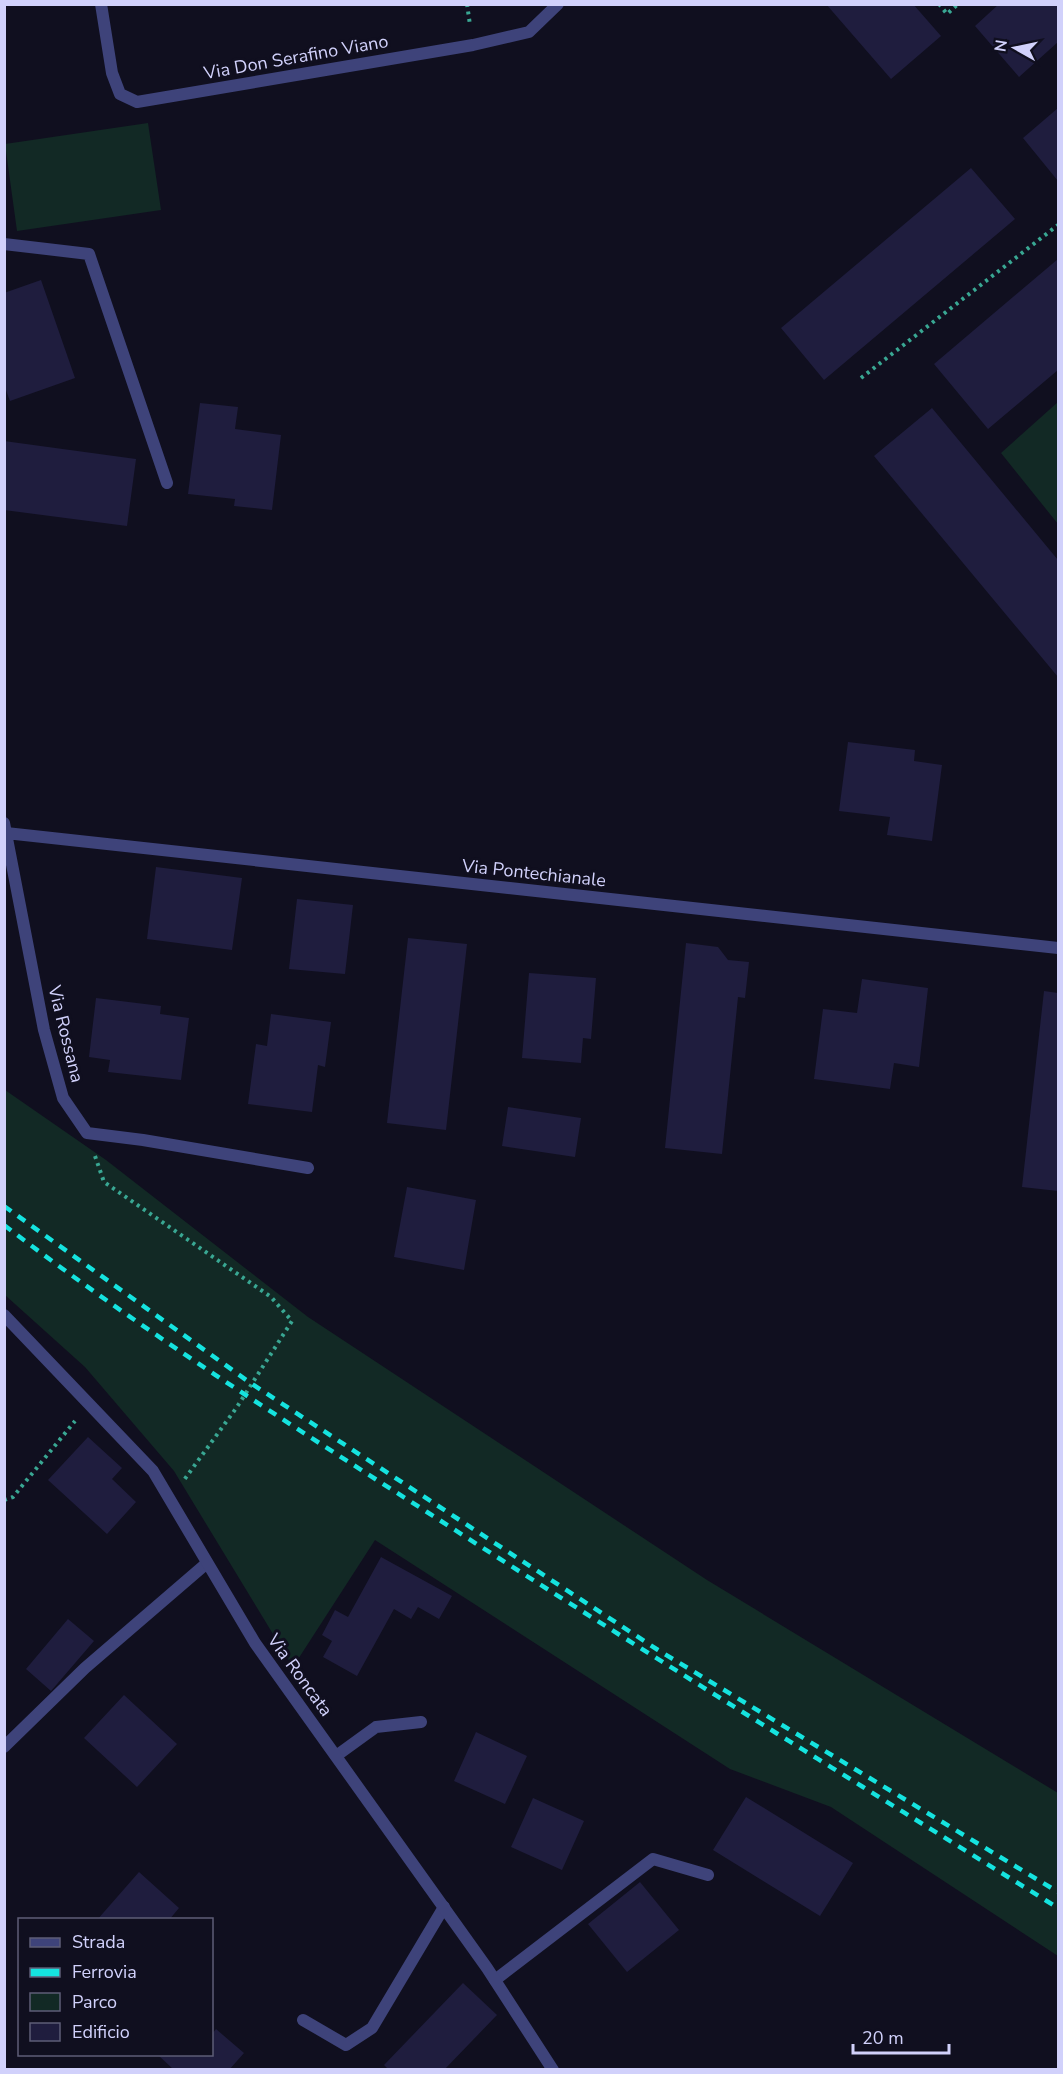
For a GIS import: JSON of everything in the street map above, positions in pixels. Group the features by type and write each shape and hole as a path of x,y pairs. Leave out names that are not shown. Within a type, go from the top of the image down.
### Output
{"street":[{"name":"Via Don Serafino Viano","path":"101,4 112,73 120,94 137,102 484,43 529,32 558,4"},
{"path":"4,244 89,254 167,483"},
{"name":"Via Pontechianale","path":"5,828 1059,948"},
{"name":"Via Rossana","path":"5,828 44,1030 63,1098 87,1134"},
{"path":"87,1134 308,1168"},
{"name":"Via Roncata","path":"4,1315 153,1472 255,1643 495,1980 553,2070"},
{"path":"4,1747 86,1668 207,1563"},
{"path":"336,1756 376,1727 422,1722"},
{"path":"495,1980 653,1859 708,1875"},
{"path":"303,2020 346,2045 372,2028 444,1907"}],"path":[{"path":"939,4 947,14 958,4"},
{"path":"861,378 1059,225"},
{"path":"87,1134 104,1182 271,1297 292,1321 237,1407 169,1500"},
{"path":"4,1500 13,1497 89,1404"}],"green space":[{"path":"148,123 161,210 17,231 5,144"},
{"path":"1058,402 1058,524 1001,453"},
{"path":"5,1090 106,1160 308,1317 707,1580 1058,1793 1058,1956 831,1807 730,1769 375,1540 293,1667 174,1471 85,1367 5,1295"}],"building":[{"path":"826,4 913,4 941,36 891,79"},
{"path":"999,4 1058,4 1058,42 1019,77 975,26"},
{"path":"1058,108 1058,181 1023,138"},
{"path":"971,168 1015,219 824,380 781,328"},
{"path":"1058,259 1058,370 988,429 934,364"},
{"path":"41,280 75,378 10,401 4,385 4,293"},
{"path":"200,403 238,407 235,429 281,435 272,510 234,506 235,499 188,494"},
{"path":"932,408 1058,560 1058,677 874,456"},
{"path":"4,441 136,459 127,526 4,510"},
{"path":"848,742 915,750 914,761 942,765 932,841 887,835 890,817 839,811"},
{"path":"156,867 242,878 232,950 147,939"},
{"path":"297,899 353,905 345,974 289,969"},
{"path":"408,938 467,944 446,1130 387,1123"},
{"path":"686,943 718,947 728,960 749,962 745,998 738,997 722,1154 665,1148"},
{"path":"529,973 596,978 591,1039 583,1038 581,1063 522,1058"},
{"path":"862,979 928,988 919,1067 894,1063 890,1089 814,1079 823,1009 857,1013"},
{"path":"1044,991 1058,993 1058,1191 1022,1187"},
{"path":"96,998 161,1006 160,1014 189,1018 181,1080 108,1072 110,1060 89,1057"},
{"path":"271,1014 331,1022 325,1067 318,1065 312,1112 248,1104 256,1044 267,1046"},
{"path":"508,1107 581,1118 575,1157 502,1146"},
{"path":"407,1187 476,1200 464,1270 394,1257"},
{"path":"88,1437 122,1468 112,1479 136,1502 107,1534 48,1480"},
{"path":"381,1557 452,1596 439,1619 418,1607 411,1619 394,1609 357,1676 323,1657 332,1641 322,1635 335,1610 348,1617"},
{"path":"68,1619 94,1641 51,1691 26,1669"},
{"path":"124,1695 177,1744 137,1787 84,1738"},
{"path":"476,1732 527,1756 505,1804 454,1781"},
{"path":"746,1797 853,1863 820,1916 713,1850"},
{"path":"533,1798 584,1821 562,1870 511,1847"},
{"path":"139,1872 179,1908 171,1918 99,1918"},
{"path":"640,1882 679,1930 627,1972 588,1924"},
{"path":"463,1983 497,2015 444,2070 389,2070 384,2065"},
{"path":"216,2029 244,2053 229,2070 174,2070 159,2056 213,2056 213,2033"}],"railway":[{"path":"4,1206 249,1382 658,1650 1058,1892"},
{"path":"4,1225 107,1301 319,1443 663,1662 1058,1908"}]}
